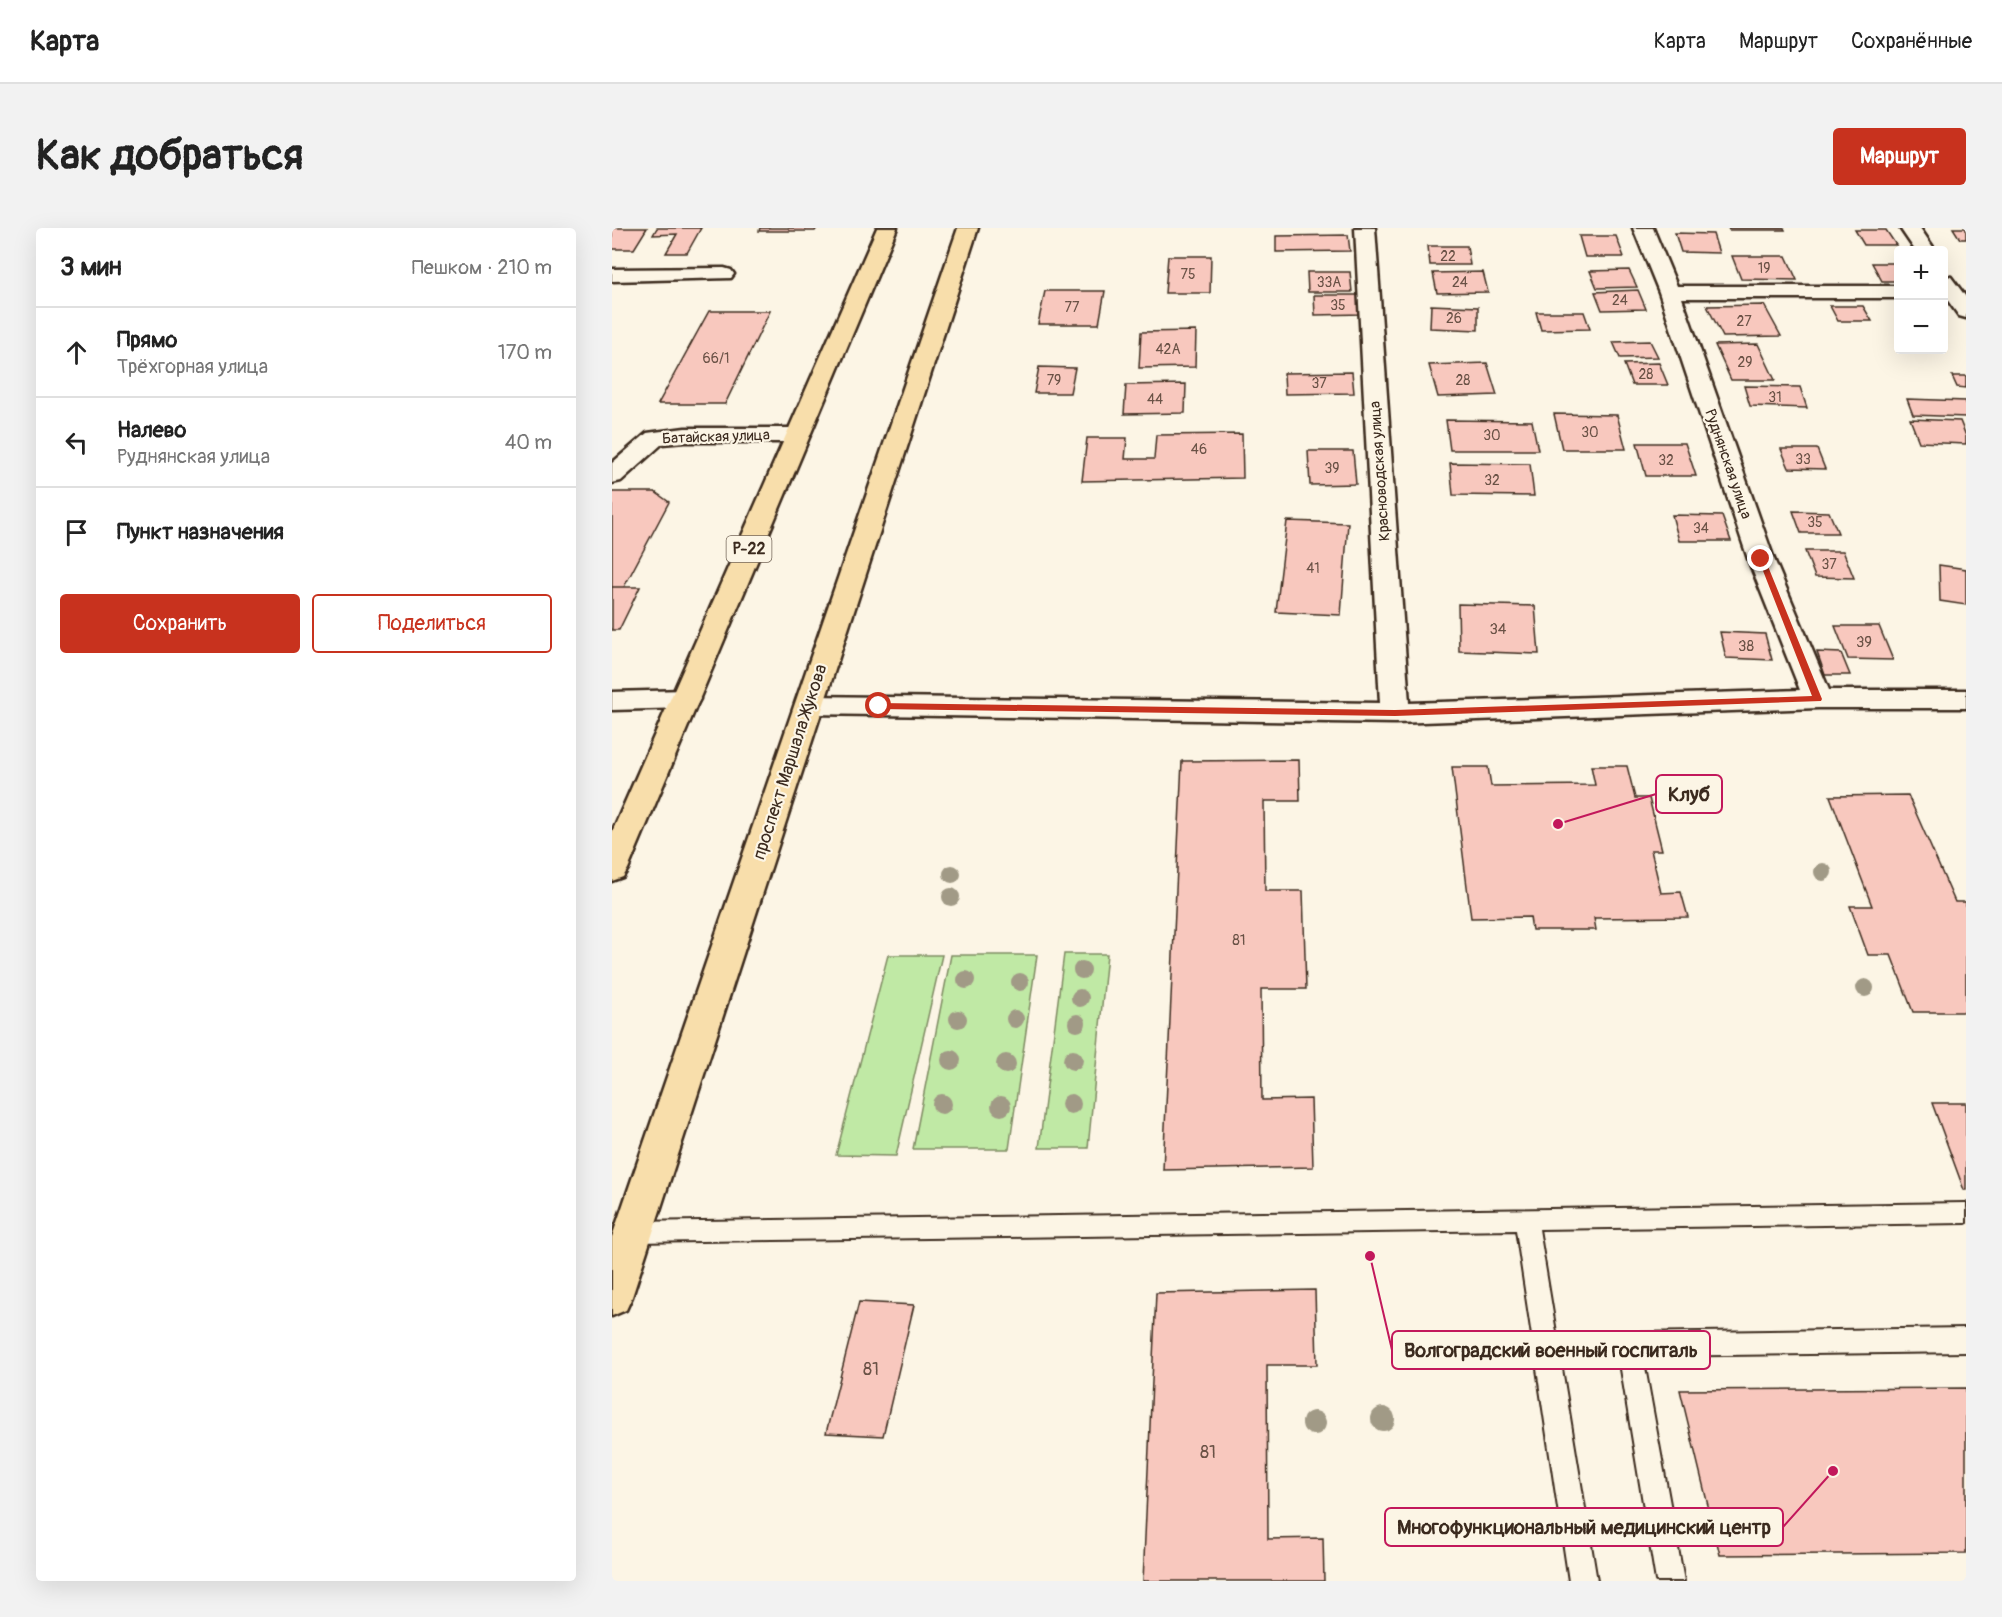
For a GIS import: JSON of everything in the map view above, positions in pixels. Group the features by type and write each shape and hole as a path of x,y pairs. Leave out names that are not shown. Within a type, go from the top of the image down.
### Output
{"highway":[{"name":"Р-22","path":"612,869 887,228"},
{"name":"проспект Маршала Жукова","path":"612,1297 968,228"}],"street":[{"name":"Красноводская улица","path":"1365,228 1395,713"},
{"name":"Руднянская улица","path":"1643,228 1669,292 1761,559 1818,699"},
{"path":"1911,228 1922,246"},
{"path":"612,275 724,274"},
{"path":"1951,289 1966,312"},
{"path":"1669,292 1894,292"},
{"name":"Батайская улица","path":"612,476 655,438 685,435 798,435"},
{"path":"612,701 686,699"},
{"path":"809,705 1395,713 1818,699 1966,699"}],"lane":[{"path":"633,1232 1966,1213"},
{"path":"1526,1219 1583,1581"},
{"path":"1670,1581 1629,1345 1966,1340"}],"green space":[{"path":"1064,954 1107,954 1088,1148 1039,1148"},
{"path":"888,955 942,955 896,1156 836,1155"},
{"path":"951,955 1037,955 1009,1149 913,1149"}],"building":[{"path":"612,228 647,228 634,249 612,249"},
{"path":"657,228 701,228 687,253 666,253 677,234 653,235"},
{"path":"760,228 817,228 815,231 759,231"},
{"path":"1728,228 1784,228 1785,230 1729,230"},
{"path":"1953,228 1966,228 1966,239 1960,239"},
{"path":"1855,230 1886,230 1896,245 1864,245"},
{"path":"1675,233 1713,234 1719,253 1681,252"},
{"path":"1348,235 1350,251 1276,252 1276,236"},
{"path":"1579,236 1616,236 1624,257 1585,257"},
{"path":"1428,246 1467,246 1470,265 1430,265"},
{"path":"1168,256 1211,256 1210,293 1165,293"},
{"path":"1732,256 1786,256 1797,280 1741,279"},
{"path":"1872,263 1894,263 1894,281 1882,281"},
{"path":"1629,270 1637,287 1597,288 1590,271"},
{"path":"1307,272 1350,272 1352,292 1308,292"},
{"path":"1483,272 1488,292 1437,293 1433,273"},
{"path":"1638,290 1646,309 1602,310 1595,292"},
{"path":"1045,291 1105,291 1099,324 1038,324"},
{"path":"1314,295 1360,295 1362,314 1315,315"},
{"path":"1431,305 1478,307 1478,330 1430,328"},
{"path":"1764,305 1781,336 1723,337 1707,306"},
{"path":"1830,306 1863,306 1872,321 1838,321"},
{"path":"709,311 770,311 725,404 658,404"},
{"path":"1536,312 1584,312 1590,329 1541,330"},
{"path":"1196,331 1195,367 1139,368 1141,332"},
{"path":"1650,341 1658,357 1620,358 1613,342"},
{"path":"1758,344 1775,380 1731,380 1715,345"},
{"path":"1487,363 1497,395 1438,397 1429,365"},
{"path":"1659,363 1668,385 1632,385 1624,364"},
{"path":"1039,367 1075,368 1070,393 1034,393"},
{"path":"1352,372 1354,393 1285,394 1284,373"},
{"path":"1952,376 1966,376 1966,388 1957,387"},
{"path":"1186,384 1185,413 1124,414 1126,385"},
{"path":"1744,386 1800,387 1807,408 1750,406"},
{"path":"1907,399 1966,401 1966,417 1913,415"},
{"path":"1554,414 1617,415 1626,449 1562,449"},
{"path":"1910,419 1960,421 1966,436 1966,444 1919,442"},
{"path":"1446,420 1532,421 1538,450 1450,450"},
{"path":"1242,434 1243,478 1082,481 1087,438 1127,438 1125,459 1154,459 1156,435"},
{"path":"1637,443 1685,443 1696,476 1646,476"},
{"path":"1781,449 1817,449 1825,469 1789,468"},
{"path":"1308,451 1353,451 1356,484 1310,485"},
{"path":"1450,463 1530,464 1534,496 1453,495"},
{"path":"612,492 655,492 669,502 624,587 612,587"},
{"path":"1793,511 1829,512 1838,533 1801,533"},
{"path":"1672,515 1722,516 1731,541 1679,541"},
{"path":"1287,521 1348,523 1341,615 1276,612"},
{"path":"1805,551 1843,551 1854,578 1815,577"},
{"path":"1939,565 1966,569 1966,605 1940,601"},
{"path":"612,587 640,587 619,630 612,630"},
{"path":"1458,604 1535,606 1539,654 1459,651"},
{"path":"1835,626 1879,626 1893,660 1848,659"},
{"path":"1720,632 1765,634 1772,660 1726,658"},
{"path":"1817,652 1841,653 1850,675 1825,675"},
{"path":"1299,760 1300,801 1264,801 1265,891 1303,891 1306,989 1261,989 1262,1100 1311,1099 1313,1167 1163,1170 1182,761"},
{"path":"1591,766 1627,766 1635,798 1649,798 1662,850 1651,850 1661,893 1681,892 1688,917 1594,918 1596,930 1532,930 1530,917 1471,918 1452,767 1488,767 1491,786 1595,785"},
{"path":"1908,795 1955,902 1966,902 1966,1012 1913,1012 1891,955 1868,955 1850,906 1872,906 1830,796"},
{"path":"1932,1103 1966,1103 1966,1190 1964,1190"},
{"path":"1315,1290 1317,1365 1267,1365 1268,1539 1323,1538 1324,1581 1143,1581 1156,1293"},
{"path":"859,1302 914,1305 883,1436 826,1433"},
{"path":"1966,1388 1966,1553 1720,1555 1680,1390"}],"place":[{"name":"Клуб","path":"1558,824"},
{"name":"Волгоградский военный госпиталь","path":"1370,1256"},
{"name":"Многофункциональный медицинский центр","path":"1833,1471"}],"route":[{"path":"879,706 1395,713 1818,699 1761,559"}]}
